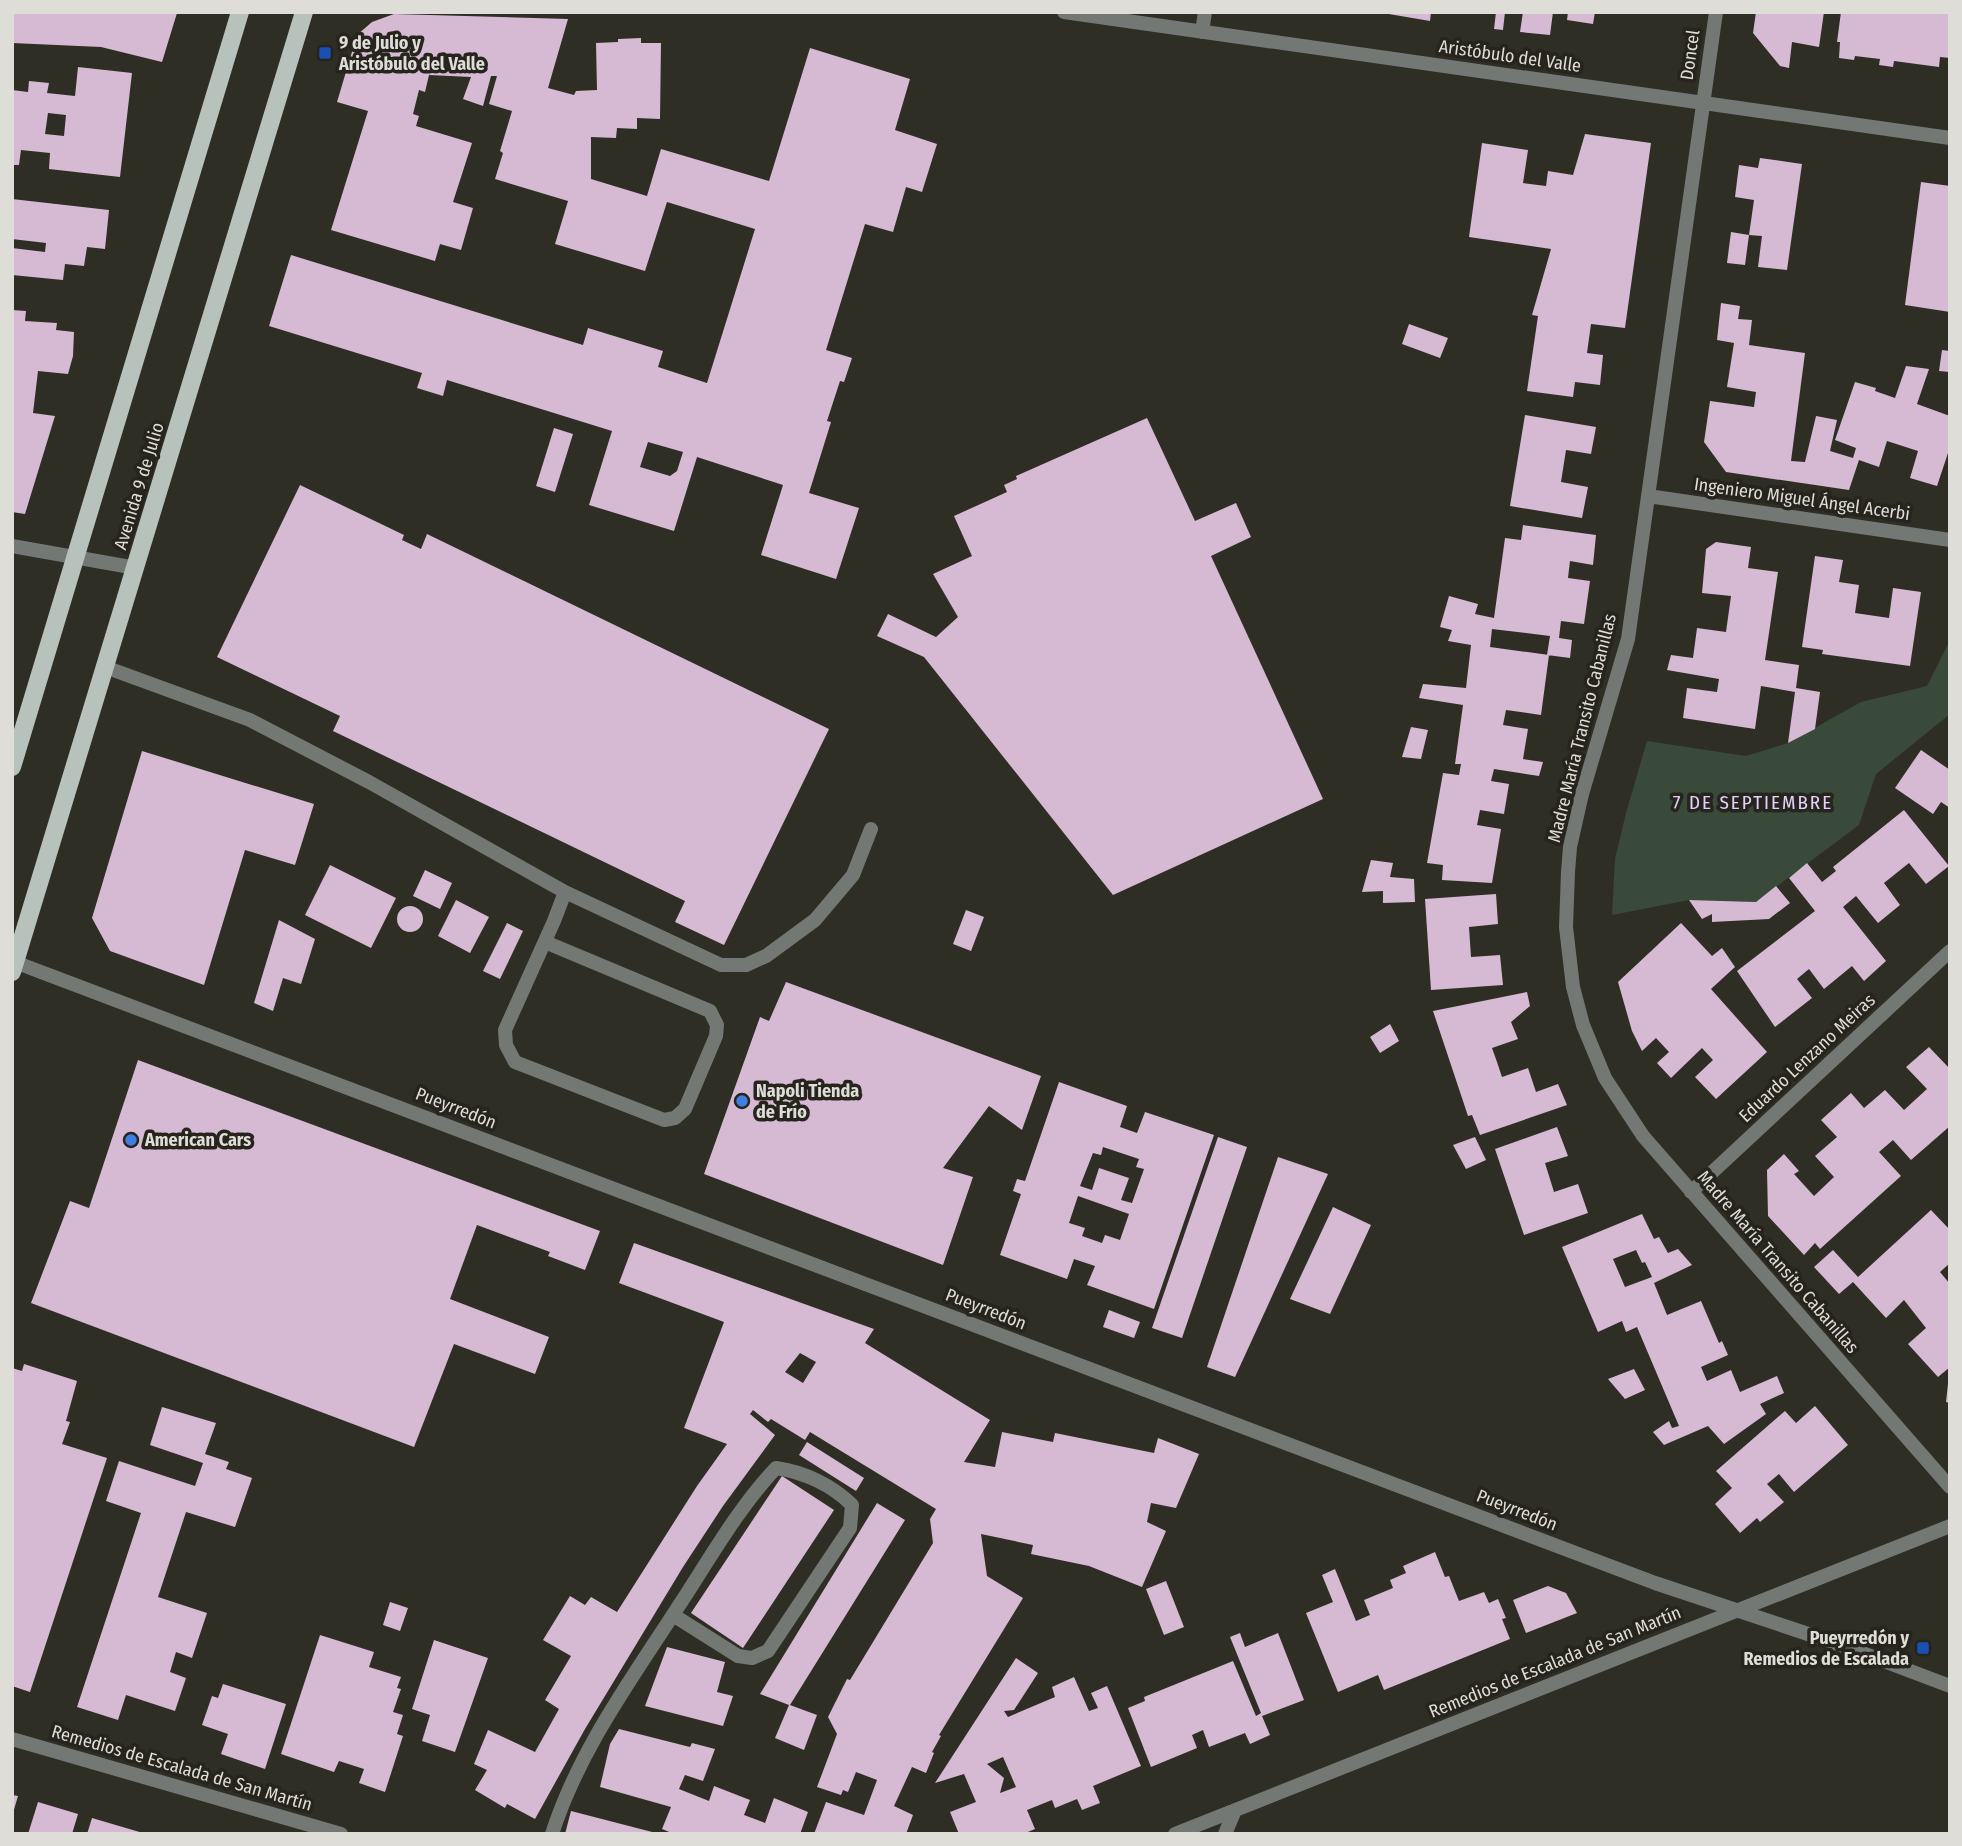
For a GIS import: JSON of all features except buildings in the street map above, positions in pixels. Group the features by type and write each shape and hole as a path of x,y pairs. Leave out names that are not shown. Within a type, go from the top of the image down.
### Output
{"main road":[{"path":"12,767 240,12"},
{"name":"Avenida 9 de Julio","path":"13,965 304,12"}],"street":[{"name":"Aristóbulo del Valle","path":"1064,12 1950,138"},
{"path":"1202,32 1205,12"},
{"name":"Doncel","path":"1703,103 1716,12"},
{"name":"Madre María Transito Cabanillas","path":"1703,103 1628,639 1582,794 1570,847 1566,927 1573,986 1583,1025 1605,1078 1643,1136 1950,1487"},
{"name":"Ingeniero Miguel Ángel Acerbi","path":"1648,496 1950,540"},
{"path":"12,546 136,568"},
{"path":"105,667 250,720 369,782 565,892 721,965 746,965 766,956 815,920 853,875 871,829"},
{"path":"545,942 710,1011 717,1025 716,1037 685,1109 675,1118 664,1120 514,1062 506,1045 505,1030 565,892"},
{"name":"Eduardo Lenzano Meiras","path":"1691,1192 1950,951"},
{"name":"Pueyrredón","path":"13,965 1642,1578 1844,1646 1950,1686"},
{"path":"552,1834 570,1784 605,1719 673,1615 756,1491 776,1468 801,1473 824,1484 852,1505 850,1528 768,1651 752,1658 738,1657 673,1615"},
{"name":"Remedios de Escalada de San Martín","path":"1175,1834 1950,1526"},
{"name":"Remedios de Escalada de San Martín","path":"12,1739 341,1834"},
{"path":"1226,1834 1235,1810"}],"green space":[{"path":"1950,640 1950,714 1876,774 1859,825 1756,902 1689,900 1612,915 1615,859 1647,741 1746,756 1788,743 1861,702 1927,686"}],"place":[{"name":"9 de Julio y Aristóbulo del Valle","path":"325,53"},
{"name":"Napoli Tienda de Frío","path":"742,1101"},
{"name":"American Cars","path":"131,1140"},
{"name":"Pueyrredón y Remedios de Escalada","path":"1923,1648"}],"district":[{"name":"7 DE SEPTIEMBRE","path":"1753,802"}]}
